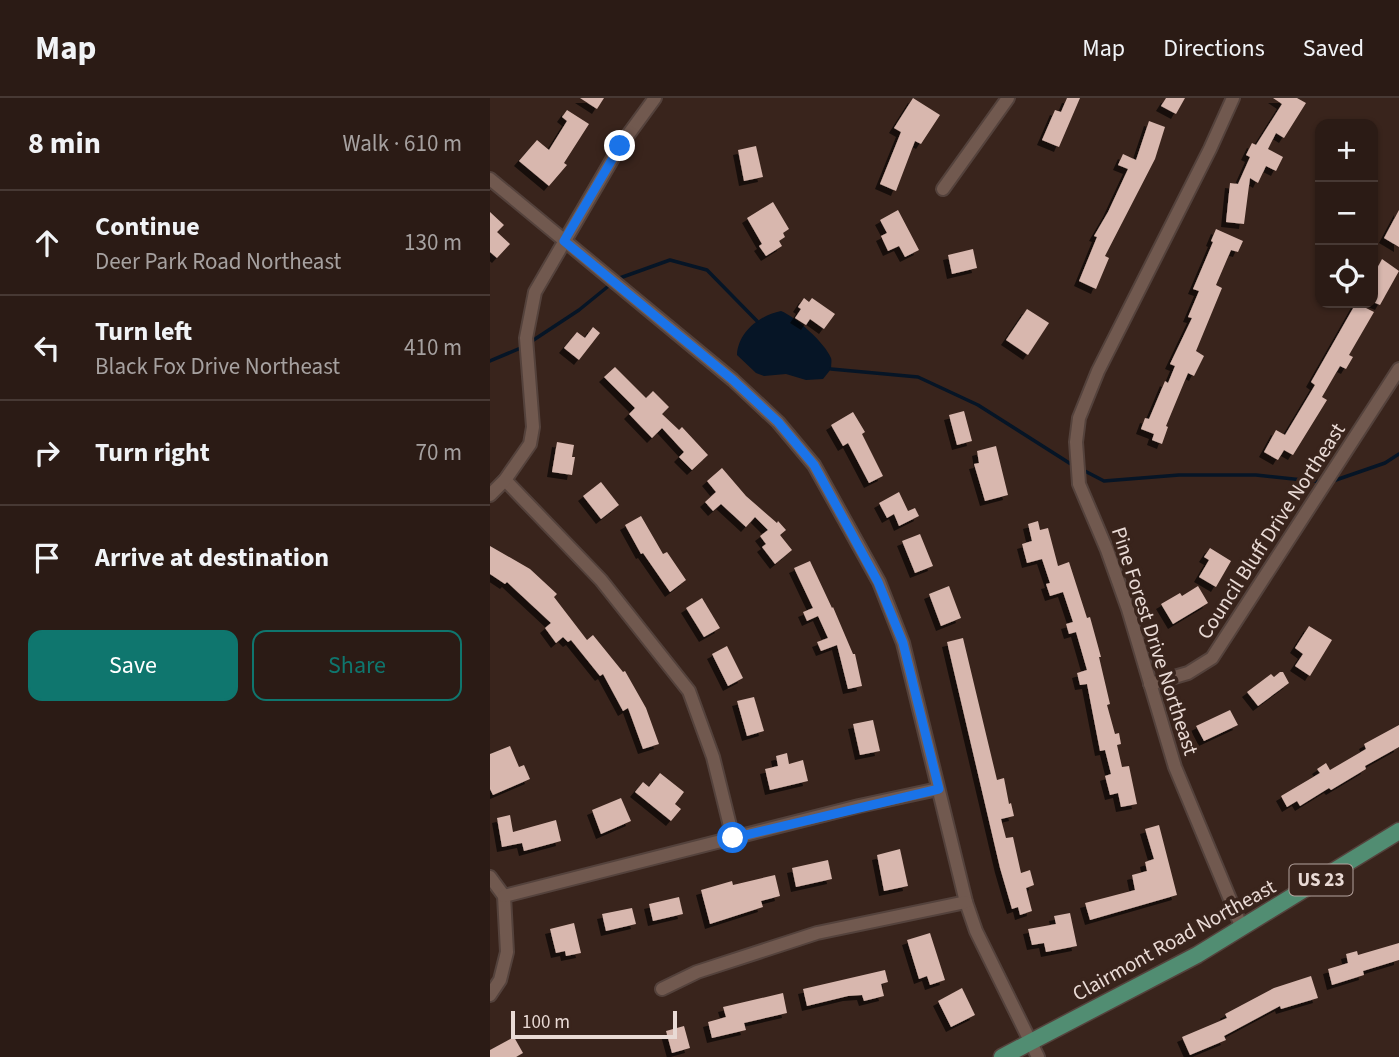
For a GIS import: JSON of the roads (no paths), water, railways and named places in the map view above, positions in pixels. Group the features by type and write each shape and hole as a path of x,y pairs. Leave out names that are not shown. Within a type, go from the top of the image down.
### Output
{"main road":[{"name":"Clairmont Road Northeast","path":"1002,1057 1242,928 1399,831"}],"street":[{"path":"490,495 505,480 530,444 533,427 526,338 535,292 620,146 654,98"},
{"path":"943,189 1008,98"},
{"name":"Pine Forest Drive Northeast","path":"1233,98 1098,371 1079,418 1076,442 1079,484 1111,562 1175,767 1242,928"},
{"path":"490,179 733,380 778,422 814,465 878,582 903,643 966,902 976,931 1038,1057"},
{"name":"Council Bluff Drive Northeast","path":"1150,684 1188,673 1212,658 1399,369"},
{"path":"505,480 601,580 689,691 713,757 733,838"},
{"path":"503,896 939,789"},
{"path":"490,877 503,896 507,952 500,980 490,995"},
{"path":"662,989 697,972 817,933 966,902"}],"water":[{"path":"781,311 809,331 828,352 831,369 823,379 806,380 786,374 764,376 756,373 737,355 741,339 752,326 765,316"}],"waterway":[{"path":"617,279 670,260 707,270 757,321"},
{"path":"529,343 579,310 611,284"},
{"path":"490,361 523,347"},
{"path":"831,369 918,377 978,405 1074,466"},
{"path":"1330,482 1385,463 1399,454"},
{"path":"1081,469 1104,481 1179,475 1256,475 1322,482"}]}
